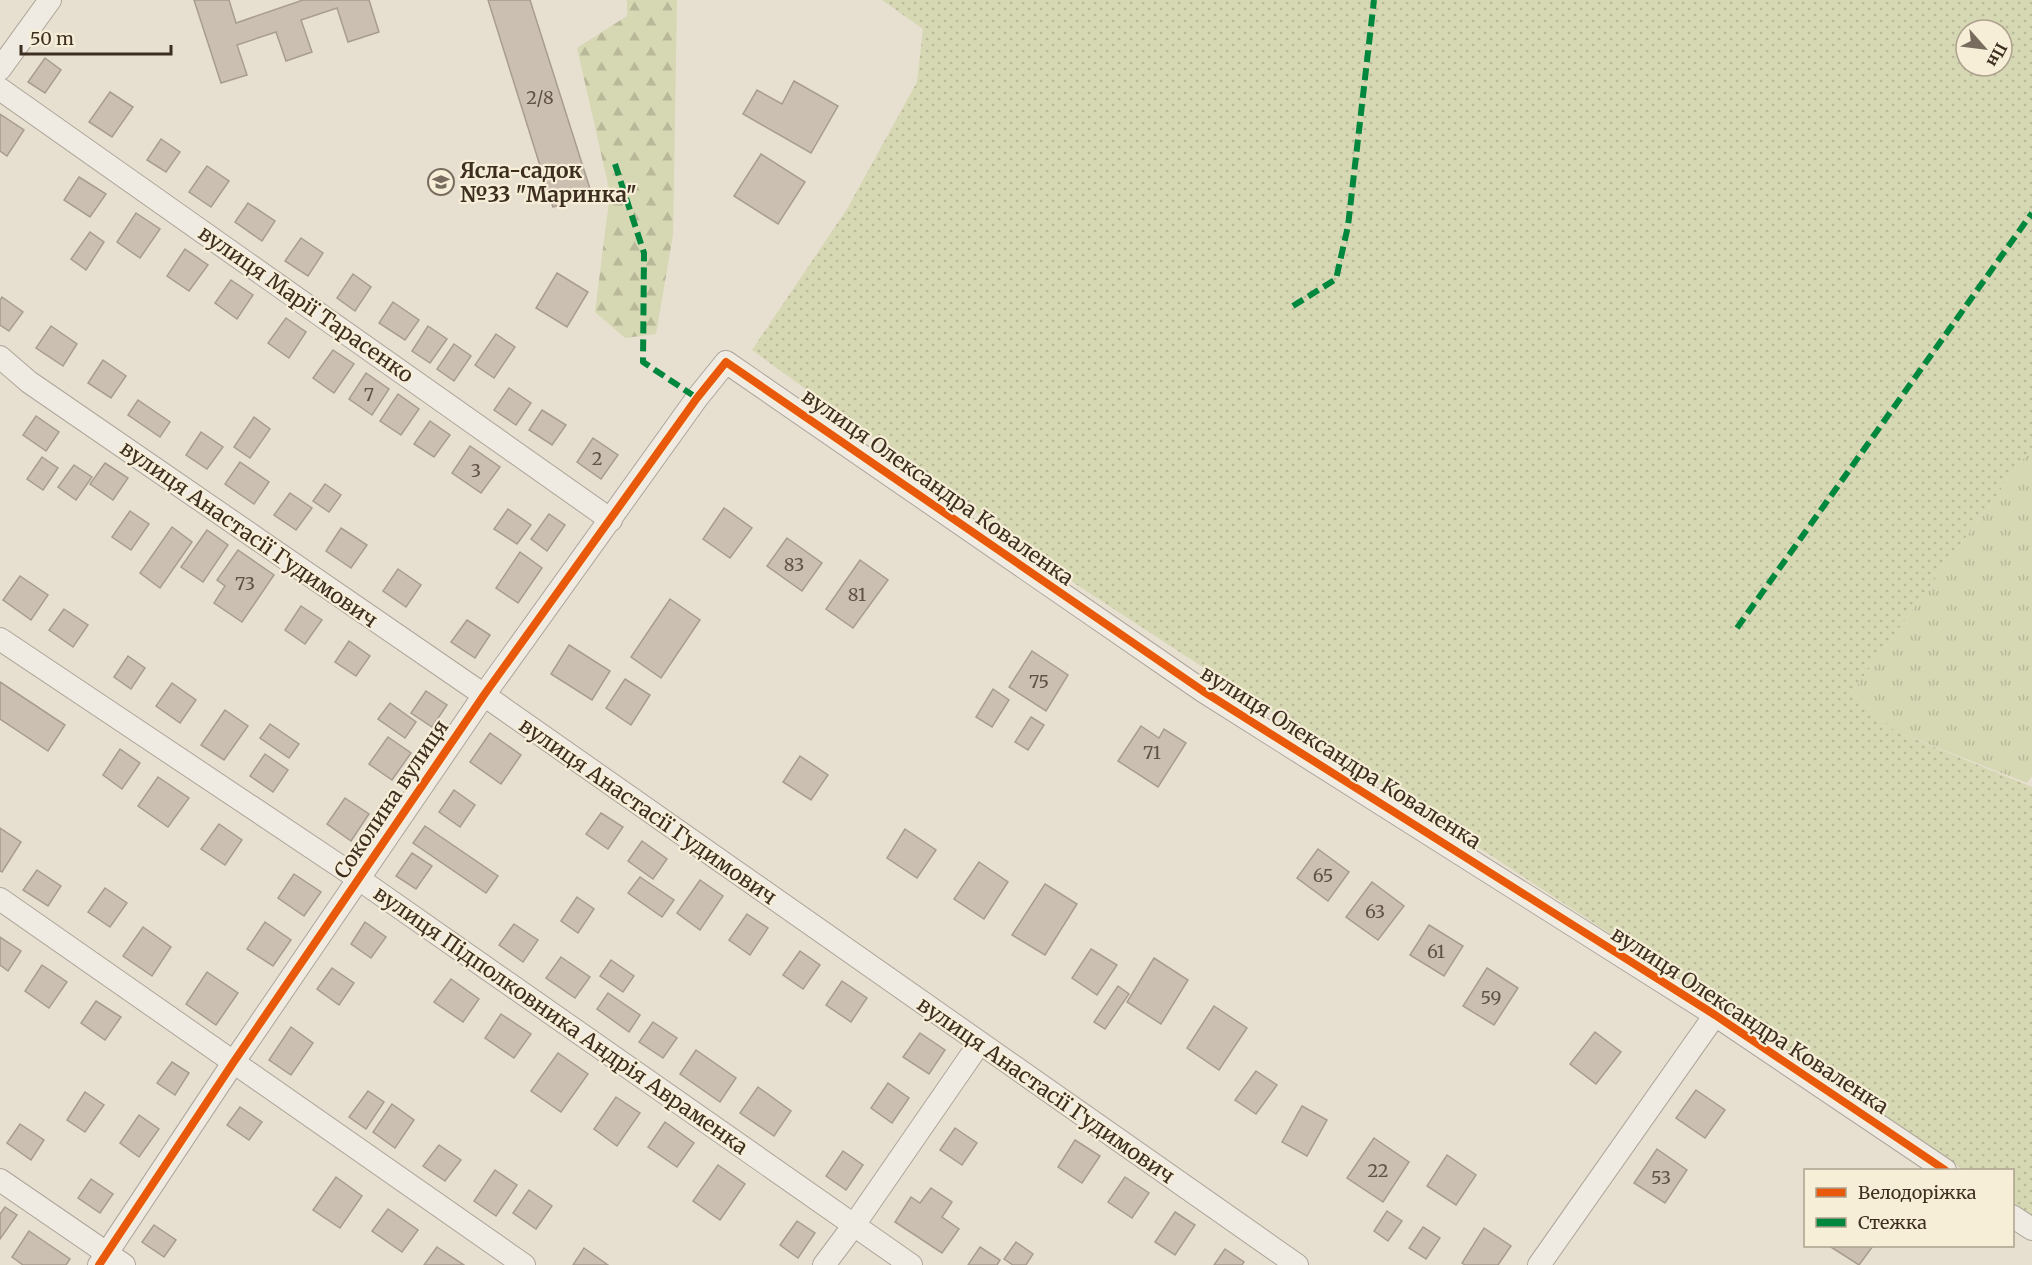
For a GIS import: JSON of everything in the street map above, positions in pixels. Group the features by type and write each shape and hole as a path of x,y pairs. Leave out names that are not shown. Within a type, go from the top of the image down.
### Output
{"street":[{"path":"0,69 50,0"},
{"name":"вулиця Марії Тарасенко","path":"0,89 611,520"},
{"name":"вулиця Анастасії Гудимович","path":"0,357 29,382 484,695 1297,1265"},
{"name":"Соколина вулиця","path":"110,1261 233,1063 484,695 697,398 726,362"},
{"name":"вулиця Олександра Коваленка","path":"726,362 1203,691 1715,1015 1944,1169"},
{"name":"вулиця Підполковника Андрія Авраменка","path":"0,639 359,879 911,1265"},
{"path":"0,898 524,1265"},
{"path":"1539,1265 1715,1015"},
{"path":"824,1265 979,1044"},
{"path":"0,1180 110,1261"},
{"path":"2014,1217 2032,1229"}],"green space":[{"path":"627,0 677,0 673,235 656,334 625,338 595,312 610,193 577,48 627,16"},
{"path":"882,0 2032,0 2032,447 1852,692 1895,731 2032,787 2032,1216 2014,1204 2014,1169 1963,1169 1707,997 1065,577 752,350 847,209 917,82 923,29"},
{"path":"2032,447 2032,776 2027,783 1895,731 1852,692"}],"building":[{"path":"194,0 229,0 236,23 303,0 369,0 379,32 348,42 337,8 301,20 312,52 286,61 276,32 237,45 247,75 221,83"},
{"path":"488,0 530,0 592,195 553,207"},
{"path":"45,58 61,70 45,93 28,82"},
{"path":"794,81 838,106 811,153 743,114 757,90 782,104"},
{"path":"110,92 133,107 112,137 89,122"},
{"path":"0,114 24,130 7,156 0,151"},
{"path":"161,139 180,152 166,172 147,160"},
{"path":"761,154 805,182 778,224 734,196"},
{"path":"207,166 229,181 211,207 189,192"},
{"path":"79,177 106,194 90,217 64,200"},
{"path":"248,203 275,221 262,241 235,222"},
{"path":"136,213 160,229 140,258 117,242"},
{"path":"90,232 104,242 86,270 71,259"},
{"path":"301,238 323,253 308,276 285,261"},
{"path":"185,249 208,265 189,291 167,276"},
{"path":"557,273 588,292 567,327 536,308"},
{"path":"353,274 371,287 355,311 337,298"},
{"path":"231,280 253,295 237,319 215,303"},
{"path":"2,297 23,312 9,331 0,325"},
{"path":"393,302 419,320 405,340 379,323"},
{"path":"286,318 306,332 289,358 268,343"},
{"path":"51,326 77,344 63,366 36,348"},
{"path":"428,326 447,339 430,363 412,351"},
{"path":"496,334 515,347 494,378 475,365"},
{"path":"454,344 471,356 454,381 437,369"},
{"path":"333,350 354,364 334,393 313,378"},
{"path":"103,360 126,376 111,398 88,383"},
{"path":"366,373 389,389 372,415 349,399"},
{"path":"509,388 531,403 516,425 494,410"},
{"path":"398,394 419,409 401,435 380,421"},
{"path":"138,400 170,422 160,437 128,415"},
{"path":"542,410 566,425 552,445 529,430"},
{"path":"36,416 59,432 46,451 23,435"},
{"path":"254,417 270,429 250,458 234,447"},
{"path":"430,421 450,435 434,457 414,444"},
{"path":"201,432 223,447 207,469 186,455"},
{"path":"593,438 618,455 601,479 577,462"},
{"path":"470,446 500,467 481,493 452,473"},
{"path":"42,457 58,468 43,490 27,479"},
{"path":"240,462 269,482 254,504 225,484"},
{"path":"105,463 128,478 113,500 90,484"},
{"path":"74,465 92,477 76,500 58,487"},
{"path":"325,484 341,495 329,512 313,501"},
{"path":"290,493 312,508 296,530 274,515"},
{"path":"724,508 752,528 730,558 703,539"},
{"path":"508,509 531,525 517,544 494,529"},
{"path":"130,511 149,524 131,550 112,537"},
{"path":"549,514 565,525 547,551 531,539"},
{"path":"172,527 192,542 160,588 140,573"},
{"path":"341,528 367,545 351,568 326,551"},
{"path":"207,530 228,545 203,582 181,567"},
{"path":"787,538 822,563 802,591 767,566"},
{"path":"238,550 274,575 242,622 214,603 225,586 217,580"},
{"path":"520,552 542,568 518,603 496,588"},
{"path":"860,560 888,580 853,628 826,609"},
{"path":"398,569 421,585 406,607 383,591"},
{"path":"20,576 48,595 31,620 3,600"},
{"path":"670,599 700,620 661,678 631,657"},
{"path":"301,606 322,620 305,644 285,630"},
{"path":"64,609 88,625 73,647 49,630"},
{"path":"467,620 490,635 475,658 451,642"},
{"path":"349,641 370,656 356,676 335,662"},
{"path":"569,645 610,671 592,700 551,674"},
{"path":"1032,651 1068,675 1046,711 1009,687"},
{"path":"128,656 145,668 131,689 114,677"},
{"path":"625,679 650,695 631,725 606,708"},
{"path":"0,682 65,725 48,751 0,719"},
{"path":"172,683 196,700 180,723 156,706"},
{"path":"993,689 1009,700 992,727 976,717"},
{"path":"426,691 447,705 432,727 411,713"},
{"path":"390,703 416,722 405,738 378,719"},
{"path":"225,710 248,726 224,760 201,745"},
{"path":"1031,717 1044,725 1028,750 1015,742"},
{"path":"270,724 299,744 289,758 260,738"},
{"path":"1141,726 1159,738 1164,729 1186,743 1158,787 1118,761"},
{"path":"490,733 521,755 501,784 470,762"},
{"path":"388,737 411,753 392,780 369,764"},
{"path":"120,749 140,763 122,789 103,775"},
{"path":"265,754 288,770 273,792 250,776"},
{"path":"800,756 828,775 811,800 783,782"},
{"path":"158,777 189,798 168,827 138,806"},
{"path":"454,790 475,805 460,827 439,812"},
{"path":"345,798 369,814 351,841 327,824"},
{"path":"601,813 623,827 608,849 586,834"},
{"path":"219,824 242,840 225,865 201,849"},
{"path":"425,826 498,876 486,893 413,843"},
{"path":"0,828 21,842 2,872 0,871"},
{"path":"905,829 936,850 917,878 887,858"},
{"path":"642,841 667,859 653,879 628,861"},
{"path":"1318,849 1349,872 1328,901 1297,878"},
{"path":"412,853 432,866 416,889 396,876"},
{"path":"979,862 1008,882 984,919 954,899"},
{"path":"37,870 61,886 48,906 23,890"},
{"path":"294,874 321,892 304,916 278,898"},
{"path":"640,877 674,900 662,917 628,893"},
{"path":"700,880 723,896 700,930 677,913"},
{"path":"1372,882 1404,906 1378,940 1346,917"},
{"path":"1045,884 1077,904 1045,955 1012,935"},
{"path":"105,888 127,903 110,927 88,912"},
{"path":"577,897 594,909 578,933 561,921"},
{"path":"747,914 768,928 750,955 729,940"},
{"path":"265,922 291,940 273,966 247,949"},
{"path":"365,922 386,937 371,958 351,944"},
{"path":"514,924 538,940 523,962 499,945"},
{"path":"1429,925 1463,946 1444,976 1410,955"},
{"path":"143,927 171,947 152,976 123,956"},
{"path":"0,937 21,951 8,971 0,965"},
{"path":"1091,949 1117,965 1097,995 1072,978"},
{"path":"800,951 820,965 803,989 783,975"},
{"path":"561,957 590,977 575,998 546,978"},
{"path":"1154,958 1188,980 1161,1024 1127,1002"},
{"path":"611,960 634,976 623,992 600,976"},
{"path":"42,965 67,982 49,1008 25,991"},
{"path":"332,968 354,983 339,1005 317,989"},
{"path":"1487,968 1518,988 1494,1025 1463,1006"},
{"path":"207,972 238,993 216,1025 186,1004"},
{"path":"451,979 479,999 463,1022 434,1002"},
{"path":"842,981 867,998 851,1022 826,1005"},
{"path":"1118,986 1129,994 1105,1029 1094,1022"},
{"path":"608,993 640,1015 629,1032 597,1009"},
{"path":"96,1001 121,1017 105,1040 81,1023"},
{"path":"1214,1006 1247,1028 1219,1070 1187,1048"},
{"path":"501,1014 531,1034 514,1058 485,1038"},
{"path":"653,1022 677,1038 663,1058 639,1042"},
{"path":"291,1027 313,1043 291,1075 269,1060"},
{"path":"1595,1032 1621,1052 1596,1084 1570,1064"},
{"path":"920,1033 945,1050 929,1074 903,1057"},
{"path":"696,1050 736,1078 720,1102 680,1074"},
{"path":"558,1053 588,1074 561,1112 531,1091"},
{"path":"172,1062 189,1073 175,1095 157,1083"},
{"path":"1256,1071 1277,1085 1256,1114 1235,1100"},
{"path":"888,1083 909,1098 892,1123 871,1108"},
{"path":"758,1087 791,1111 774,1136 740,1113"},
{"path":"1696,1090 1725,1110 1705,1138 1676,1118"},
{"path":"368,1091 384,1102 366,1129 349,1117"},
{"path":"85,1092 104,1105 85,1132 67,1120"},
{"path":"616,1097 640,1113 617,1146 594,1129"},
{"path":"392,1104 414,1120 395,1148 373,1132"},
{"path":"1302,1106 1327,1120 1307,1156 1282,1142"},
{"path":"240,1107 262,1122 249,1140 227,1125"},
{"path":"139,1115 159,1129 139,1157 120,1143"},
{"path":"665,1122 694,1143 677,1167 648,1147"},
{"path":"20,1124 44,1140 31,1160 7,1143"},
{"path":"955,1128 977,1143 962,1165 940,1150"},
{"path":"1374,1138 1409,1162 1383,1202 1347,1178"},
{"path":"1075,1140 1100,1156 1082,1183 1058,1167"},
{"path":"439,1145 461,1160 445,1181 423,1166"},
{"path":"1657,1149 1687,1170 1665,1203 1634,1183"},
{"path":"843,1151 863,1165 846,1190 826,1176"},
{"path":"1447,1155 1476,1175 1456,1205 1427,1186"},
{"path":"718,1165 745,1184 720,1220 693,1201"},
{"path":"495,1170 517,1185 496,1216 474,1201"},
{"path":"336,1177 362,1196 340,1228 313,1210"},
{"path":"1125,1177 1149,1193 1132,1218 1108,1202"},
{"path":"91,1179 113,1194 100,1213 78,1198"},
{"path":"931,1188 952,1202 942,1217 959,1229 942,1253 895,1222 911,1197 920,1203"},
{"path":"529,1190 552,1206 536,1229 513,1213"},
{"path":"5,1207 17,1215 0,1239 0,1214"},
{"path":"388,1209 418,1230 402,1252 372,1231"},
{"path":"1387,1211 1402,1221 1388,1241 1374,1231"},
{"path":"1175,1212 1195,1225 1175,1255 1155,1242"},
{"path":"797,1221 815,1233 798,1258 780,1245"},
{"path":"154,1225 176,1240 164,1257 142,1242"},
{"path":"1423,1227 1440,1238 1426,1259 1409,1248"},
{"path":"1484,1228 1511,1246 1498,1265 1465,1265 1462,1263"},
{"path":"29,1231 70,1259 66,1265 23,1265 12,1257"},
{"path":"1016,1242 1033,1254 1026,1265 1013,1265 1004,1259"},
{"path":"437,1247 464,1265 424,1265"},
{"path":"980,1247 1000,1260 997,1265 968,1265"},
{"path":"1831,1247 1872,1247 1859,1265"},
{"path":"584,1248 608,1265 573,1265"},
{"path":"1225,1249 1244,1262 1242,1265 1214,1265"}],"marked path":[{"path":"1293,306 1336,279 1348,226 1374,0"},
{"path":"615,164 644,253 643,362 697,398"},
{"path":"1737,628 2032,213"}],"cycle path":[{"path":"99,1265 233,1063 484,695 697,398 726,362 1203,691 1715,1015 1944,1169"}],"place":[{"name":"Ясла-садок №33 \"Маринка\"","path":"441,182"}]}
